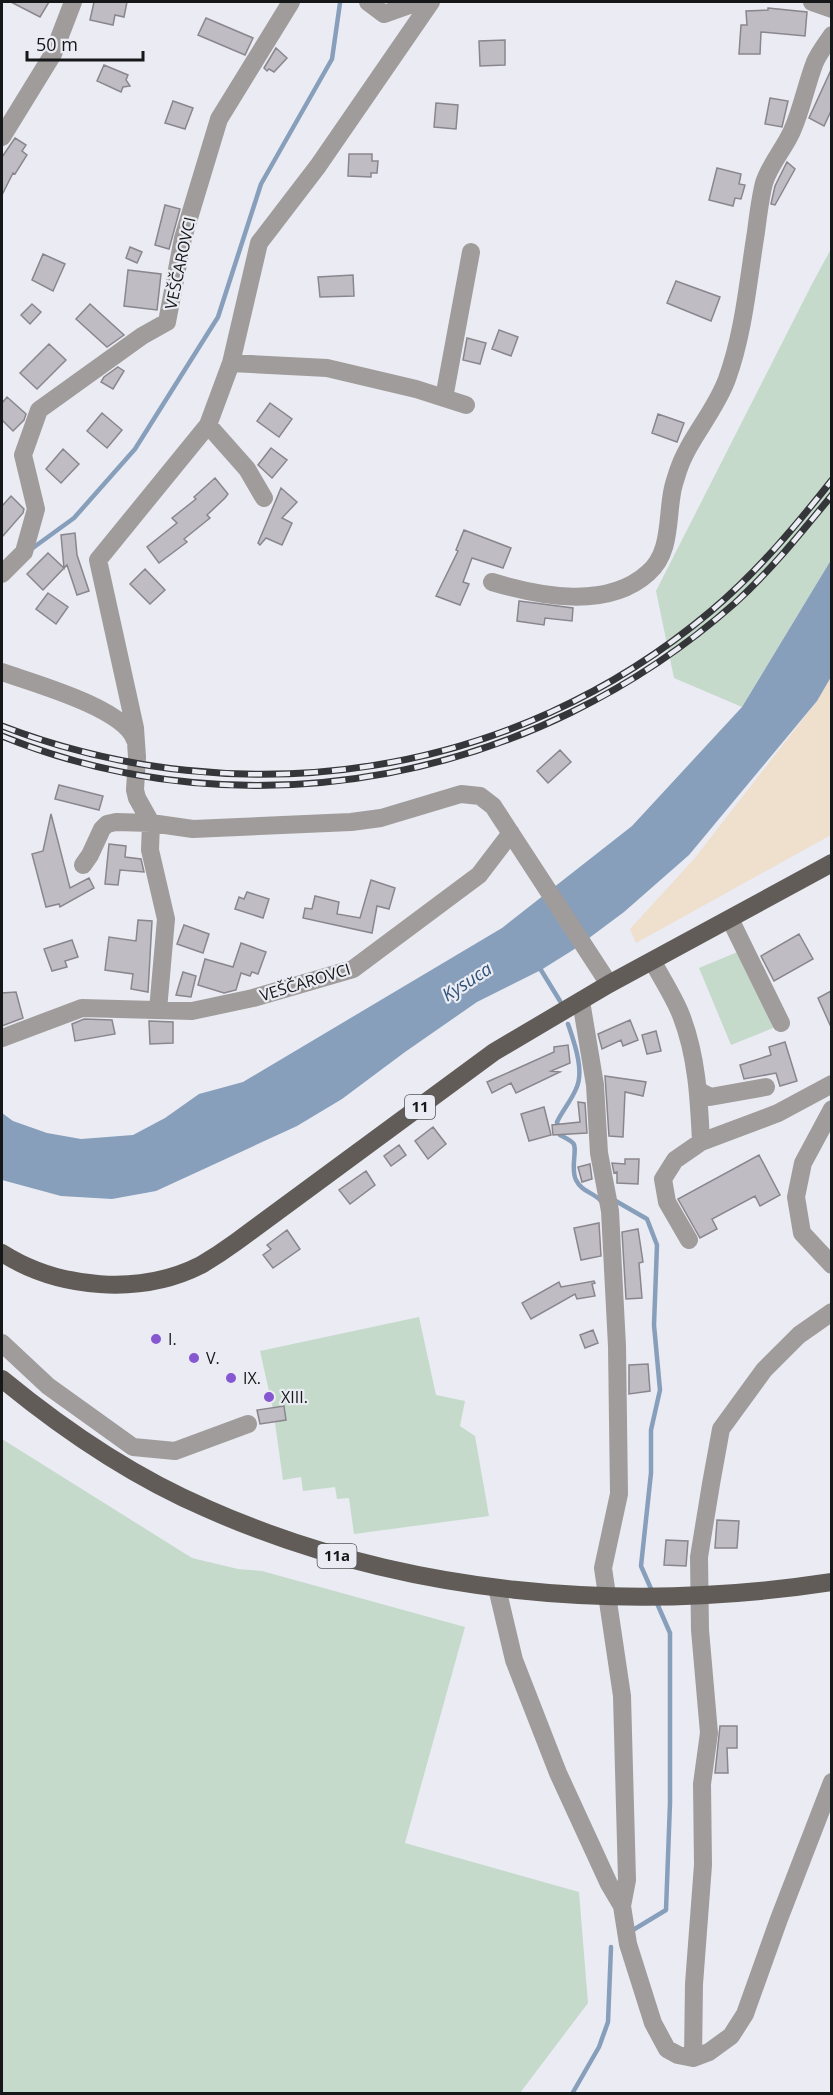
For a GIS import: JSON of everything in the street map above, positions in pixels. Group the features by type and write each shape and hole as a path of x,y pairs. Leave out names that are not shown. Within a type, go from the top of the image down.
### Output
{"main road":[{"name":"11","path":"2,1253 36,1272 56,1278 91,1283 121,1284 148,1281 177,1274 201,1264 236,1242 494,1052 609,984 831,863"},
{"name":"11a","path":"2,1379 39,1409 98,1450 160,1486 225,1516 302,1545 352,1560 399,1571 497,1588 636,1597 756,1592 824,1583"}],"street":[{"path":"2,137 53,54 73,2"},
{"name":"VEŠČAROVCI","path":"2,573 24,552 36,509 23,455 39,410 142,336 167,322 183,238 219,119 291,2"},
{"path":"368,2 384,14 418,2"},
{"path":"158,1010 166,920 150,850 151,823 135,790 135,728 98,560 208,425 231,363 259,243 318,166 431,2"},
{"path":"812,2 831,9"},
{"path":"492,582 524,591 588,597 635,584 660,560 666,542 672,490 680,466 689,446 714,408 727,380 736,349 765,182 790,136 816,60 831,35"},
{"path":"444,398 471,252"},
{"path":"231,363 327,368 416,389 466,405"},
{"path":"208,425 247,470 264,498"},
{"path":"2,672 109,713 130,730 136,748"},
{"path":"83,865 102,829 107,824 116,822 151,823 193,829 351,822 381,818 461,794 480,796 492,806 511,833 609,984"},
{"name":"VEŠČAROVCI","path":"2,1038 82,1008 192,1011 253,998 353,969 479,875 511,833"},
{"path":"730,919 781,1023"},
{"path":"653,962 681,1013 692,1049 698,1090 701,1142"},
{"path":"581,1001 595,1085 598,1153 610,1211 617,1346 619,1494 603,1568 622,1696 627,1880 622,1906 628,1944 653,2023 667,2049 678,2055 693,2058 709,2052 731,2036 745,2014 831,1782"},
{"path":"689,1240 667,1202 663,1179 675,1160 701,1142 778,1113 831,1084"},
{"path":"698,1090 710,1097 766,1087"},
{"path":"831,1109 803,1163 796,1197 802,1233 831,1265"},
{"path":"693,2058 694,1984 703,1855 702,1784 709,1733 700,1630 699,1557 721,1429 764,1370 800,1335 831,1312"},
{"path":"2,1343 48,1386 133,1447 175,1451 248,1424"},
{"path":"497,1588 518,1670 558,1773 609,1884 622,1906"}],"shaded area":[{"path":"831,677 831,835 636,943 630,929 694,859 817,701"}],"green space":[{"path":"831,249 831,560 742,707 674,678 656,591"},
{"path":"740,951 773,1028 731,1045 699,968"},
{"path":"419,1317 436,1395 465,1401 460,1426 475,1436 489,1516 354,1534 349,1498 337,1499 335,1487 303,1491 301,1477 283,1480 273,1409 260,1351"},
{"path":"2,1439 192,1558 238,1569 262,1571 465,1627 405,1843 579,1892 588,2003 520,2093 2,2093"}],"water":[{"name":"Kysuca","path":"831,560 831,677 817,701 689,855 624,912 573,950 541,970 477,1002 342,1099 297,1126 156,1191 112,1199 61,1196 2,1180 2,1113 13,1121 47,1133 81,1139 133,1135 165,1118 199,1094 243,1082 502,928 632,826 742,707"}],"building":[{"path":"11,2 49,2 40,17"},
{"path":"94,2 127,2 124,17 115,15 113,25 90,20"},
{"path":"768,8 807,12 805,36 761,32 760,54 739,54 741,25 747,25 746,11 768,10"},
{"path":"206,18 253,38 245,55 198,35"},
{"path":"505,40 505,65 480,66 479,41"},
{"path":"276,48 287,58 274,72 269,69 267,71 264,68"},
{"path":"104,65 128,75 126,80 130,86 123,87 121,92 97,81"},
{"path":"831,70 831,111 824,126 809,118"},
{"path":"770,98 788,101 782,127 765,124"},
{"path":"173,101 193,108 185,129 165,123"},
{"path":"436,103 458,105 456,129 434,127"},
{"path":"15,138 26,145 22,151 27,155 15,174 13,173 2,195 2,157"},
{"path":"349,154 372,154 372,161 378,161 377,173 371,173 371,177 348,176"},
{"path":"787,162 795,169 775,205 771,204 775,186"},
{"path":"717,168 741,174 739,184 745,185 741,199 735,198 733,206 709,200"},
{"path":"165,205 180,209 169,249 155,245"},
{"path":"130,247 142,252 137,263 126,258"},
{"path":"43,254 65,264 53,291 32,280"},
{"path":"128,270 161,274 157,310 124,306"},
{"path":"353,275 354,296 320,297 318,277"},
{"path":"676,281 720,297 711,321 667,303"},
{"path":"32,304 41,312 30,324 21,315"},
{"path":"90,304 124,335 107,347 76,319"},
{"path":"499,330 518,337 511,356 492,349"},
{"path":"467,338 486,343 480,364 463,360"},
{"path":"49,344 66,360 37,389 20,373"},
{"path":"118,367 124,371 113,389 101,382 104,377"},
{"path":"7,397 26,414 24,420 13,431 2,420 2,403"},
{"path":"270,403 292,419 279,437 257,421"},
{"path":"102,413 122,430 107,448 87,431"},
{"path":"658,414 684,423 677,442 652,433"},
{"path":"271,448 287,460 272,478 258,465"},
{"path":"63,449 79,464 61,483 46,469"},
{"path":"215,478 228,494 207,515 210,518 184,539 187,542 159,563 147,547 177,523 172,518 196,499 194,497"},
{"path":"281,488 297,502 282,518 292,523 282,545 266,538 260,545 258,543"},
{"path":"11,496 24,509 2,537 2,506"},
{"path":"464,530 511,548 503,568 472,558 463,582 469,584 460,605 436,596 458,551 456,550"},
{"path":"75,533 77,555 89,591 77,595 67,565 43,590 27,574 48,553 64,568 61,535"},
{"path":"145,569 165,590 150,604 130,584"},
{"path":"48,593 68,607 56,624 36,609"},
{"path":"519,601 573,608 572,621 545,618 544,625 517,621"},
{"path":"560,750 571,762 548,783 537,771"},
{"path":"59,785 103,796 99,810 55,799"},
{"path":"51,814 70,888 89,878 94,888 60,907 59,904 46,907 32,854 43,851"},
{"path":"109,844 126,846 125,857 141,859 144,872 120,870 118,885 105,884"},
{"path":"371,880 395,888 389,909 377,906 372,933 303,918 305,908 312,909 315,896 339,902 337,914 360,918"},
{"path":"247,892 269,899 263,918 235,909 239,897 244,899"},
{"path":"138,920 152,921 148,992 131,989 133,974 105,970 109,937 136,941"},
{"path":"184,925 209,934 203,953 177,944"},
{"path":"799,934 813,959 774,981 761,956"},
{"path":"72,940 78,957 65,961 67,967 52,971 44,949"},
{"path":"241,943 266,952 258,974 252,972 250,976 241,973 236,990 224,993 198,985 205,959 233,967"},
{"path":"183,972 196,976 191,997 176,995"},
{"path":"831,991 831,1027 818,998"},
{"path":"16,992 23,1018 2,1026 2,993"},
{"path":"84,1019 112,1020 115,1034 75,1041 72,1024"},
{"path":"630,1020 638,1040 623,1046 621,1040 602,1049 598,1034"},
{"path":"149,1021 173,1022 173,1043 150,1044"},
{"path":"656,1031 661,1051 647,1054 642,1035"},
{"path":"785,1042 797,1081 780,1086 776,1073 744,1079 740,1065 771,1055 769,1047"},
{"path":"568,1045 570,1063 551,1071 560,1072 516,1093 511,1083 492,1093 487,1082 554,1052 554,1047"},
{"path":"605,1076 646,1082 643,1096 625,1092 623,1137 609,1136"},
{"path":"578,1102 585,1103 587,1133 553,1135 552,1125 580,1122"},
{"path":"544,1107 551,1135 529,1141 521,1114"},
{"path":"433,1127 446,1144 428,1159 415,1141"},
{"path":"399,1145 406,1155 391,1166 384,1156"},
{"path":"759,1155 780,1195 760,1206 755,1196 712,1219 717,1229 700,1238 678,1199"},
{"path":"625,1159 639,1159 638,1184 617,1183 617,1172 614,1173 612,1163 625,1164"},
{"path":"590,1164 592,1179 582,1182 578,1167"},
{"path":"366,1171 375,1185 350,1204 339,1190"},
{"path":"599,1223 601,1256 581,1260 574,1228"},
{"path":"638,1229 643,1262 639,1263 642,1298 626,1299 622,1232"},
{"path":"287,1230 300,1249 273,1268 263,1255 271,1249 267,1245"},
{"path":"594,1281 595,1283 592,1284 595,1296 577,1299 575,1294 531,1319 522,1303 559,1282 561,1287"},
{"path":"593,1330 598,1343 585,1348 580,1335"},
{"path":"648,1364 650,1391 629,1394 629,1365"},
{"path":"284,1406 286,1420 260,1424 257,1410"},
{"path":"717,1520 739,1521 737,1548 715,1548"},
{"path":"666,1540 688,1541 686,1566 664,1565"},
{"path":"720,1726 737,1726 737,1748 727,1748 728,1773 715,1773"}],"waterway":[{"path":"30,550 74,518 135,449 218,317 261,184 332,59 340,3"},
{"path":"537,966 560,1001"},
{"path":"568,1024 578,1056 579,1074 574,1093 557,1122 560,1135 573,1143 575,1149 574,1175 576,1180 581,1187 601,1201"},
{"path":"614,1200 647,1219 657,1245 654,1325 660,1390 651,1430 651,1473 641,1566 652,1591"},
{"path":"633,1930 666,1910 670,1803 670,1633 656,1601"},
{"path":"572,2094 599,2047 608,2022 611,1947"}],"railway":[{"path":"2,726 93,754 186,770 280,774 372,766 463,745 550,712 634,668 711,611 744,581 804,515 832,480"},
{"path":"2,736 97,767 193,783 290,785 387,773 481,749 571,712 657,663 735,603 761,578 832,495"}],"place":[{"name":"I.","path":"156,1339"},
{"name":"V.","path":"194,1358"},
{"name":"IX.","path":"231,1378"},
{"name":"XIII.","path":"269,1397"}]}
